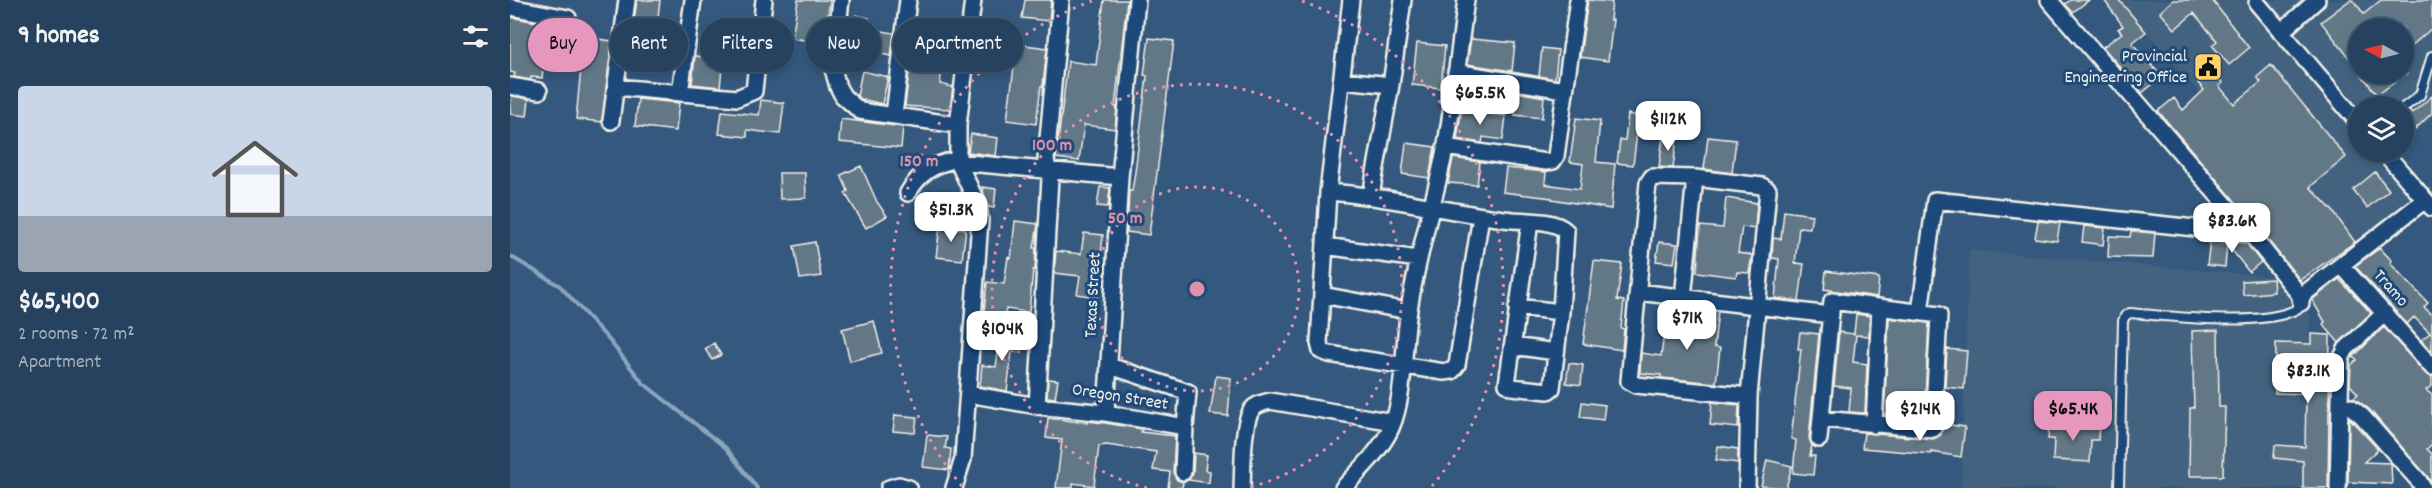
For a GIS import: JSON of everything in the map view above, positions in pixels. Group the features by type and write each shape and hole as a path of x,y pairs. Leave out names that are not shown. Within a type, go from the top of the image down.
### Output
{"street":[{"path":"611,121 627,0"},
{"path":"680,93 693,0"},
{"path":"616,87 737,98 754,92 764,0"},
{"path":"841,0 833,69 843,96 860,111 958,125"},
{"path":"894,115 908,0"},
{"path":"954,488 963,459 980,219 978,205 958,160 958,125 973,0"},
{"path":"1036,406 1050,178 1046,160 1062,0"},
{"name":"Texas Street","path":"1106,414 1120,177 1137,0"},
{"path":"1352,0 1328,192 1319,343 1321,351 1403,366 1444,372 1452,371 1457,365 1481,216"},
{"path":"1371,195 1403,0"},
{"path":"1343,488 1365,465 1393,422 1401,388 1408,310 1445,147 1466,0"},
{"path":"1445,147 1546,162 1553,161 1556,156 1578,0"},
{"path":"2049,0 2251,234 2301,302 2363,247 2428,204 2392,162"},
{"path":"2281,32 2317,0"},
{"path":"2257,1 2348,110"},
{"path":"510,8 568,18"},
{"path":"1456,72 1564,90"},
{"path":"1342,80 1390,85"},
{"path":"510,86 539,91"},
{"path":"908,193 922,174 939,164 958,160 1120,177"},
{"path":"1747,488 1749,396 1768,190 1762,186 1695,178 1659,175 1652,177 1648,183 1629,381 1636,385 1749,396"},
{"path":"1683,298 1695,178"},
{"path":"1328,192 1371,195 1432,208 1560,226 1566,231 1561,312 1552,388 1548,391 1512,387 1507,384 1530,222"},
{"path":"1920,312 1935,200 2251,234"},
{"path":"1325,246 1418,259"},
{"name":"Tramo","path":"2342,266 2432,367"},
{"path":"1638,292 1831,315"},
{"path":"1322,295 1408,310"},
{"path":"1819,439 1832,301 1939,315 1933,429 1822,420"},
{"path":"1517,307 1561,312"},
{"path":"1874,425 1880,308"},
{"path":"2338,488 2341,405 2339,370 2344,353 2385,313"},
{"path":"1512,346 1556,352"},
{"name":"Oregon Street","path":"968,394 1185,428 1188,392 1110,366"},
{"path":"1242,488 1246,427 1249,413 1259,405 1270,401 1393,422"},
{"path":"2341,405 2351,407 2361,416 2423,488"},
{"path":"1183,472 1185,428"},
{"path":"889,488 899,486 909,488"}],"lane":[{"path":"2414,100 2420,95 2432,56"},
{"path":"2119,488 2123,321 2125,316 2130,313 2240,319 2274,315 2301,302"}],"shaded area":[{"path":"2119,0 2310,0 2271,35 2348,125 2348,162 2379,162 2412,200 2341,256"},
{"path":"2324,0 2432,0 2432,117 2414,133 2414,96 2350,96 2292,28"},
{"path":"1969,250 2277,277 2310,316 2305,488 1961,488"}],"building":[{"path":"637,0 660,0 658,18 634,18"},
{"path":"798,0 830,0 827,18 806,18 806,40 794,38"},
{"path":"1025,0 1051,0 1049,21 1022,18"},
{"path":"1104,0 1127,0 1115,107 1117,107 1115,129 1084,125 1079,161 1056,158 1068,61 1096,65"},
{"path":"1588,0 1612,2 1610,20 1613,20 1608,61 1580,57"},
{"path":"2071,0 2089,0 2073,12 2065,4"},
{"path":"2104,0 2119,0 2146,32 2132,43 2162,77 2142,93 2103,47 2122,33 2118,29 2123,26"},
{"path":"2173,0 2212,0 2249,48 2229,65 2212,45 2217,41 2194,13 2175,29 2160,12"},
{"path":"2350,0 2353,0 2364,14 2381,0 2432,0 2432,28 2414,44 2414,18 2348,18 2348,56 2321,22"},
{"path":"510,17 528,20 528,72 543,72 542,78 531,77 531,80 514,77 515,73 510,72"},
{"path":"881,31 893,33 891,56 881,54"},
{"path":"1149,38 1174,41 1149,235 1127,232 1129,191 1132,191 1135,172 1147,76 1144,75"},
{"path":"598,39 610,41 602,122 576,119 581,72 598,72"},
{"path":"1471,39 1515,43 1512,71 1467,64"},
{"path":"1417,43 1445,46 1441,88 1412,85"},
{"path":"1023,45 1047,48 1036,124 1007,120 1013,72 1023,72"},
{"path":"1542,48 1558,50 1555,79 1539,76"},
{"path":"695,56 700,57 700,72 722,72 720,87 692,84"},
{"path":"2271,65 2346,157 2310,187 2332,210 2355,242 2300,280 2158,111 2174,98 2183,110 2204,90 2198,83 2212,71 2223,83 2219,86 2234,104 2261,82 2257,77"},
{"path":"862,72 888,77 882,104 857,96"},
{"path":"909,72 942,72 940,84 953,87 950,109 905,106"},
{"path":"2369,84 2392,84 2377,95"},
{"path":"1517,92 1544,97 1542,118 1515,115"},
{"path":"512,96 529,99 527,116 510,114"},
{"path":"2432,96 2432,113 2414,130 2414,111"},
{"path":"638,99 679,103 676,131 635,126"},
{"path":"761,100 784,103 780,134 747,130 747,137 719,134 722,111 759,115"},
{"path":"1462,108 1506,116 1503,140 1483,137 1482,143 1457,139"},
{"path":"1628,114 1639,116 1633,165 1617,163 1620,140 1625,140"},
{"path":"1576,118 1600,121 1596,162 1615,164 1611,209 1503,192 1506,168 1546,172 1545,184 1580,189 1583,164 1570,162"},
{"path":"841,119 903,127 901,148 839,142"},
{"path":"971,134 998,138 996,156 968,152"},
{"path":"1663,136 1677,138 1673,168 1659,167"},
{"path":"1708,137 1736,140 1732,173 1704,169"},
{"path":"1406,143 1435,147 1429,178 1402,174"},
{"path":"1453,158 1480,162 1477,185 1448,183"},
{"path":"861,166 877,202 887,216 866,228 845,193 848,191 841,175"},
{"path":"2375,172 2389,190 2367,208 2353,190"},
{"path":"779,173 805,173 806,198 780,199"},
{"path":"982,187 996,189 994,208 988,207"},
{"path":"1100,187 1110,188 1108,207 1097,206"},
{"path":"1726,198 1757,203 1755,229 1742,227 1738,253 1752,255 1749,273 1737,272 1736,277 1697,272 1700,226 1723,228"},
{"path":"1784,211 1812,215 1810,228 1799,227 1795,263 1804,264 1799,301 1775,298 1779,259 1772,258 1773,238 1781,239"},
{"path":"1015,221 1038,224 1029,312 1006,309 1003,325 983,322 987,282 1004,284 1008,257 1011,258"},
{"path":"2038,221 2060,223 2057,241 2035,238"},
{"path":"940,226 966,229 962,260 936,257"},
{"path":"2084,226 2105,228 2103,245 2082,242"},
{"path":"2131,231 2155,233 2153,258 2108,257 2109,236 2130,237"},
{"path":"1084,233 1103,235 1097,297 1077,294 1080,276 1054,273 1056,251 1081,254"},
{"path":"2210,241 2246,243 2261,262 2249,272 2227,244 2225,267 2207,265"},
{"path":"815,242 821,276 800,279 794,246"},
{"path":"1659,242 1677,244 1674,263 1656,261"},
{"path":"2380,248 2392,261 2390,263 2428,303 2424,307 2432,315 2432,352 2421,340 2430,333 2414,317 2407,324 2355,266"},
{"path":"1594,261 1622,264 1617,300 1624,301 1621,328 1624,329 1622,350 1583,344"},
{"path":"1826,271 1879,278 1877,297 1824,289"},
{"path":"2273,279 2274,292 2243,295 2242,281"},
{"path":"2339,279 2371,313 2339,343 2323,324 2325,322 2312,300"},
{"path":"1697,309 1718,311 1714,347 1720,348 1716,383 1661,378 1661,375 1640,373 1641,353 1661,356 1666,319 1695,323"},
{"path":"1856,314 1870,316 1869,336 1856,335 1853,362 1867,364 1865,413 1849,412 1851,388 1834,386 1839,332 1854,334"},
{"path":"1889,318 1929,323 1924,418 1884,415"},
{"path":"874,321 882,353 850,361 842,329"},
{"path":"2384,327 2425,373 2432,377 2432,386 2426,390 2432,395 2432,444 2427,449 2432,454 2432,482 2369,409 2353,398 2358,394 2350,385 2351,365 2357,360 2353,357"},
{"path":"2218,330 2219,407 2225,407 2223,476 2189,476 2190,408 2194,408 2192,331"},
{"path":"1001,331 1023,334 1021,353 1012,352 1007,391 980,386 982,365 996,367"},
{"path":"1800,332 1819,334 1809,438 1812,445 1810,456 1815,456 1813,475 1793,473 1796,440 1791,439 1801,349 1798,349"},
{"path":"2311,334 2330,335 2328,488 2303,488 2303,461 2274,458 2275,445 2305,447 2306,394 2275,393 2276,343 2311,344"},
{"path":"714,343 721,355 712,360 705,349"},
{"path":"1947,349 1967,351 1964,389 1945,387"},
{"path":"1569,363 1583,365 1581,385 1566,383"},
{"path":"1216,376 1231,378 1228,416 1210,414"},
{"path":"1048,379 1058,380 1055,398 1047,397"},
{"path":"1582,402 1605,405 1603,420 1580,417"},
{"path":"1712,402 1739,405 1738,428 1710,425"},
{"path":"895,415 917,417 915,433 893,431"},
{"path":"1048,418 1105,423 1142,429 1141,432 1175,436 1173,472 1177,480 1183,482 1182,488 1168,488 1170,472 1153,470 1156,452 1106,445 1099,446 1094,486 1073,483 1073,488 1056,488 1062,440 1046,438"},
{"path":"2349,418 2378,449 2364,462 2391,463 2392,484 2348,482"},
{"path":"1943,424 1965,427 1961,457 1931,452 1931,454 1862,448 1864,433 1933,439 1941,435"},
{"path":"2049,425 2099,426 2098,440 2091,440 2090,462 2053,460 2054,439 2048,439"},
{"path":"927,435 947,437 945,448 951,449 949,470 923,467"},
{"path":"1718,446 1738,449 1738,463 1716,460"},
{"path":"1194,453 1207,455 1205,470 1210,471 1209,483 1188,480 1193,473"},
{"path":"1767,460 1792,466 1786,488 1761,486"}],"waterway":[{"path":"510,256 560,286 609,340 643,383 726,448 757,488"}],"place":[{"name":"Provincial Engineering Office","path":"2208,67"}]}
